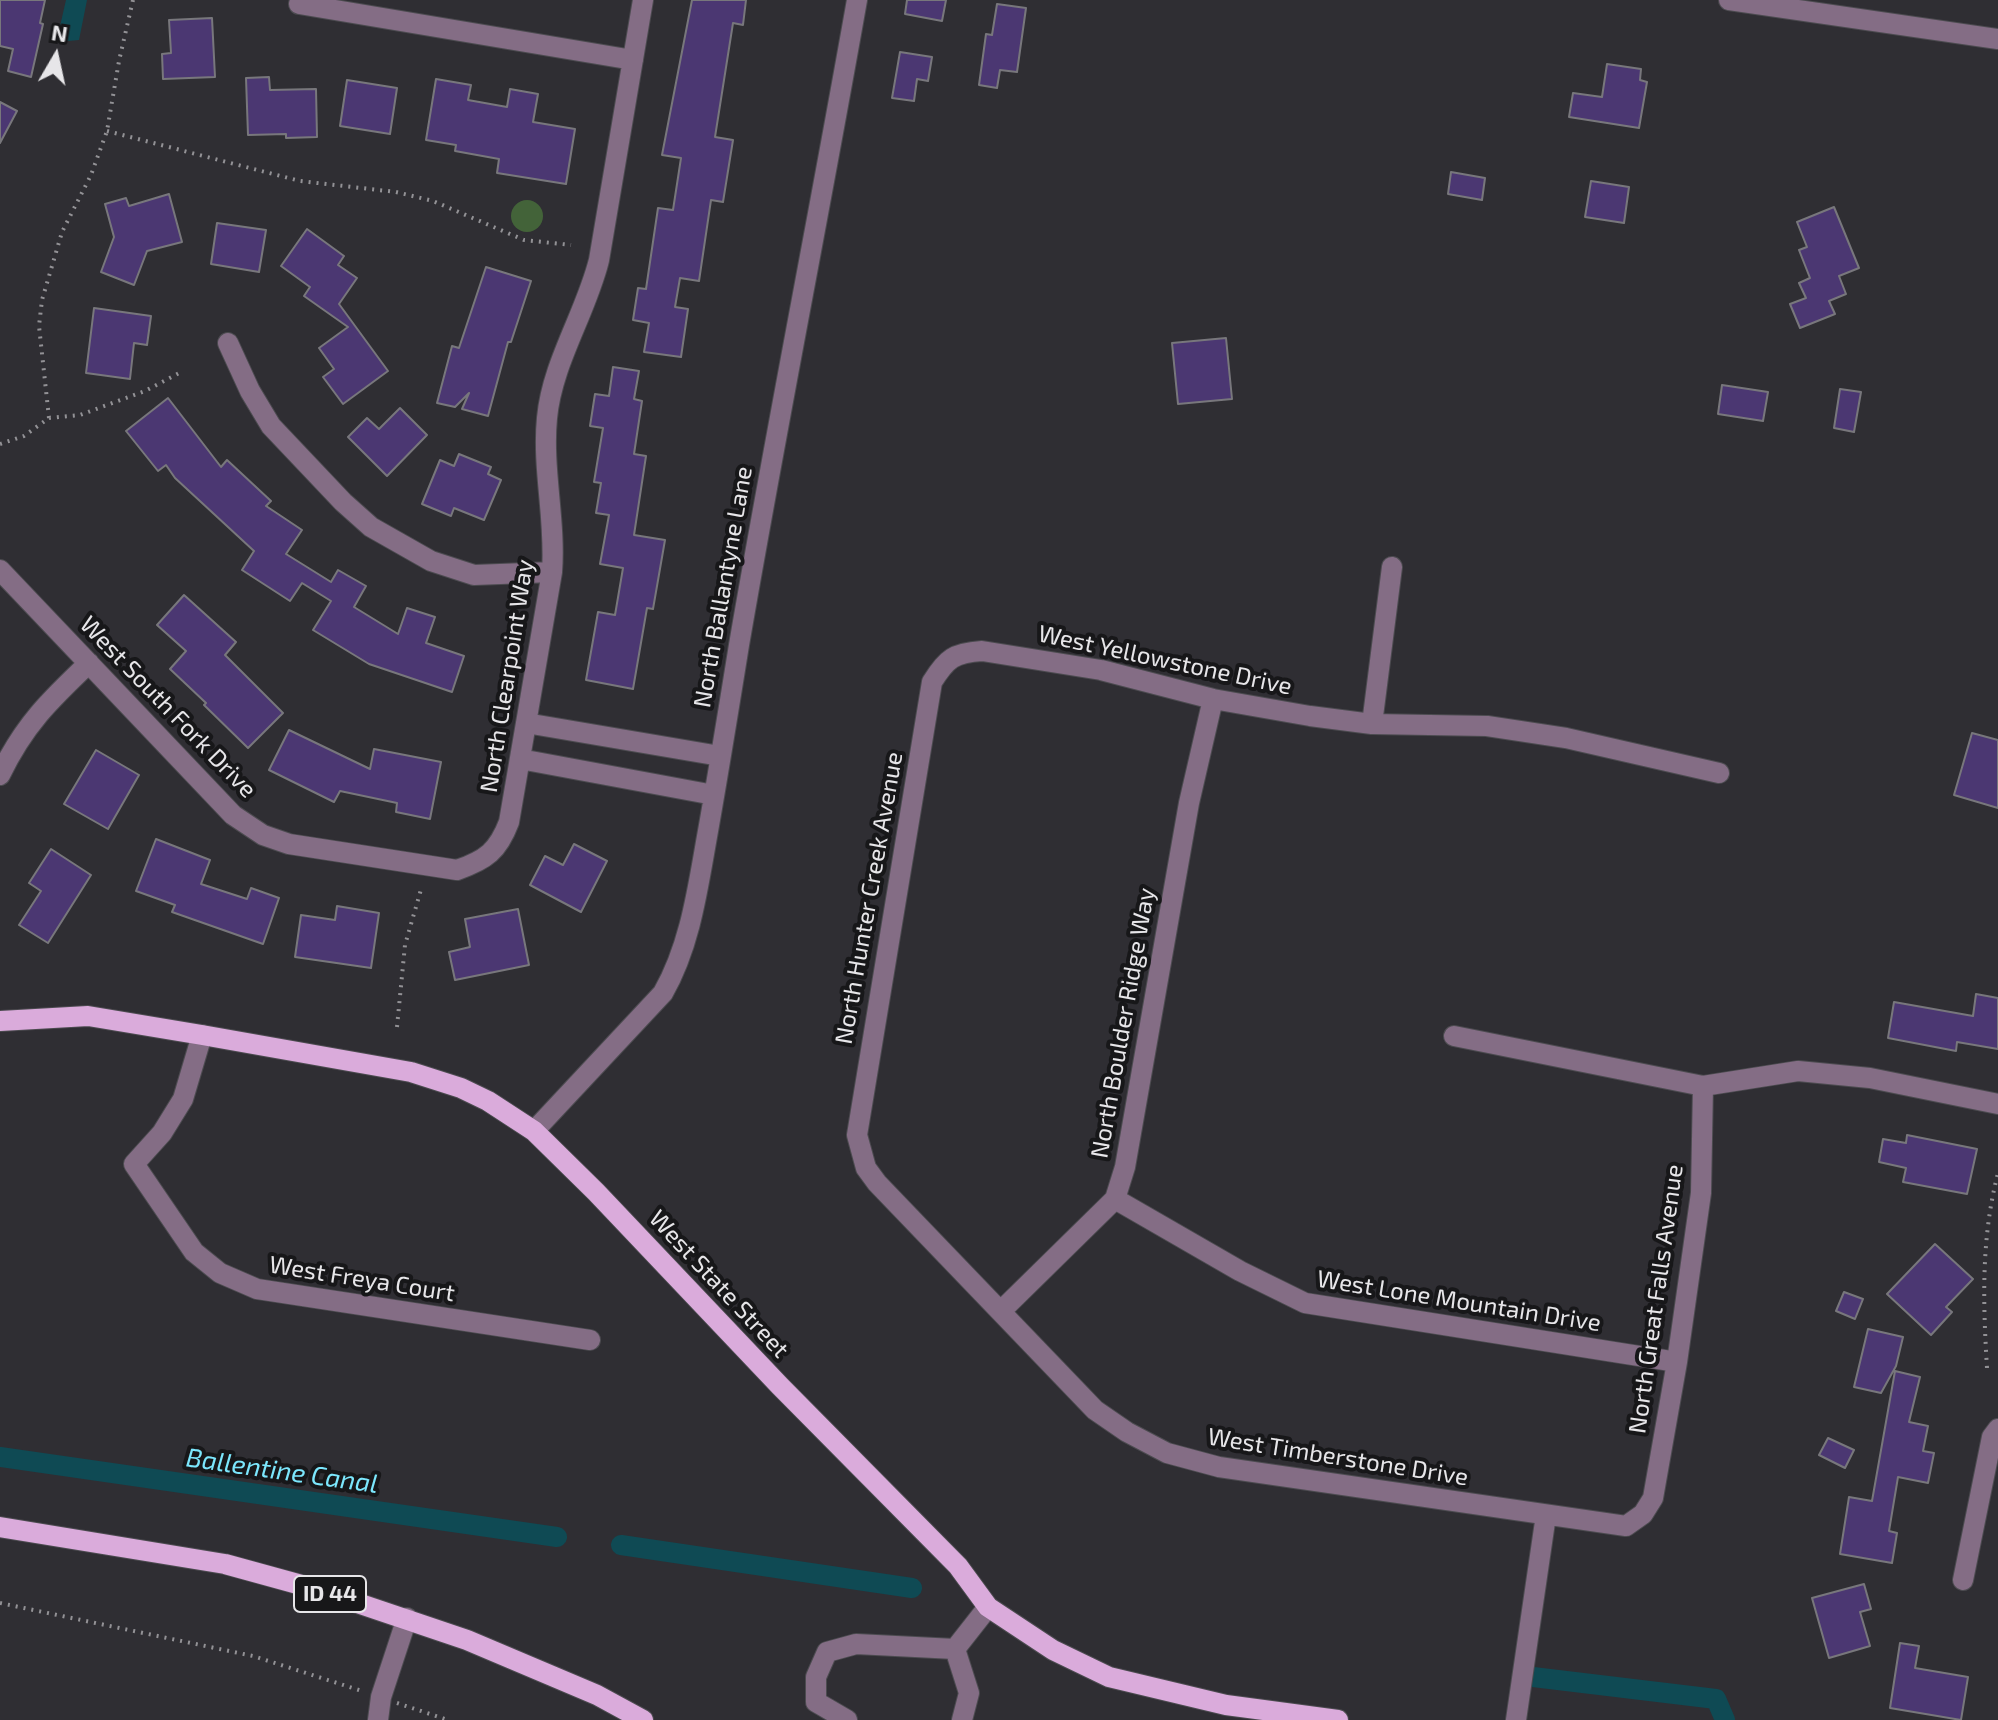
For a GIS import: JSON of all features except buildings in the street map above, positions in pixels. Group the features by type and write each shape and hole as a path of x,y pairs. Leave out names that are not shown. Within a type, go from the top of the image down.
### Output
{"main road":[{"name":"West State Street","path":"0,1021 88,1016 411,1072 461,1088 488,1101 534,1131 958,1566 988,1607 1053,1650 1109,1677 1226,1705 1338,1720"},
{"name":"ID 44","path":"0,1527 225,1564 407,1618 597,1695 643,1720"}],"street":[{"name":"North Clearpoint Way","path":"501,843 509,822 552,572 554,549 547,417 552,389 591,292 599,260 643,0"},
{"name":"North Ballantyne Lane","path":"534,1131 663,993 677,967 687,936 857,0"},
{"path":"1729,0 1998,39"},
{"path":"299,4 633,60"},
{"path":"228,343 250,391 271,426 371,527 431,561 474,575 552,572"},
{"path":"1372,724 1392,567"},
{"name":"West South Fork Drive","path":"0,570 233,815 263,835 289,844 457,870 479,863 501,843"},
{"name":"West Yellowstone Drive","path":"949,658 964,652 982,651 1101,670 1213,699 1372,724 1487,726 1566,738 1719,773"},
{"name":"North Hunter Creek Avenue","path":"860,1151 858,1119 932,682 949,658"},
{"path":"0,775 26,728 43,707 89,663"},
{"name":"North Boulder Ridge Way","path":"1001,1311 1115,1199 1125,1167 1189,803 1213,699"},
{"path":"526,723 720,756"},
{"path":"520,759 714,795"},
{"name":"West Freya Court","path":"202,1035 183,1099 162,1133 134,1164 194,1252 220,1273 257,1289 590,1340"},
{"path":"1454,1036 1703,1086 1798,1071 1870,1078 1998,1104"},
{"name":"North Great Falls Avenue","path":"1643,1514 1653,1498 1677,1362 1701,1193 1703,1086"},
{"name":"West Timberstone Drive","path":"860,1151 866,1168 877,1183 1095,1410 1127,1432 1167,1453 1219,1467 1626,1526 1643,1514"},
{"name":"West Lone Mountain Drive","path":"1115,1199 1240,1271 1305,1303 1677,1362"},
{"path":"1963,1580 1992,1437 1998,1429"},
{"path":"1516,1720 1546,1515"},
{"path":"955,1649 988,1607"},
{"path":"378,1720 381,1697 407,1618"},
{"path":"847,1720 816,1702 816,1677 827,1652 856,1644 955,1649"},
{"path":"955,1649 969,1693 962,1720"}],"path":[{"path":"49,418 39,326 42,300 62,232 91,175 107,131 133,0"},
{"path":"107,131 300,181 396,192 433,201 524,240 571,245"},
{"path":"0,444 24,436 49,418 80,415 109,405 163,383 183,371"},
{"path":"397,1027 405,945 422,886"},
{"path":"1987,1368 1983,1270 1990,1204 1998,1173"},
{"path":"0,1603 253,1656 448,1720"}],"green space":[{"path":"527,200 538,205 543,216 538,227 527,232 516,227 511,216 516,205"}],"water":[{"path":"66,0 87,0 79,40 68,41 58,35"}],"waterway":[{"name":"Ballentine Canal","path":"0,1457 557,1537"},
{"name":"Ballentine Canal","path":"621,1545 912,1588"},
{"name":"Ballentine Canal","path":"1533,1677 1716,1699 1725,1720"}]}
